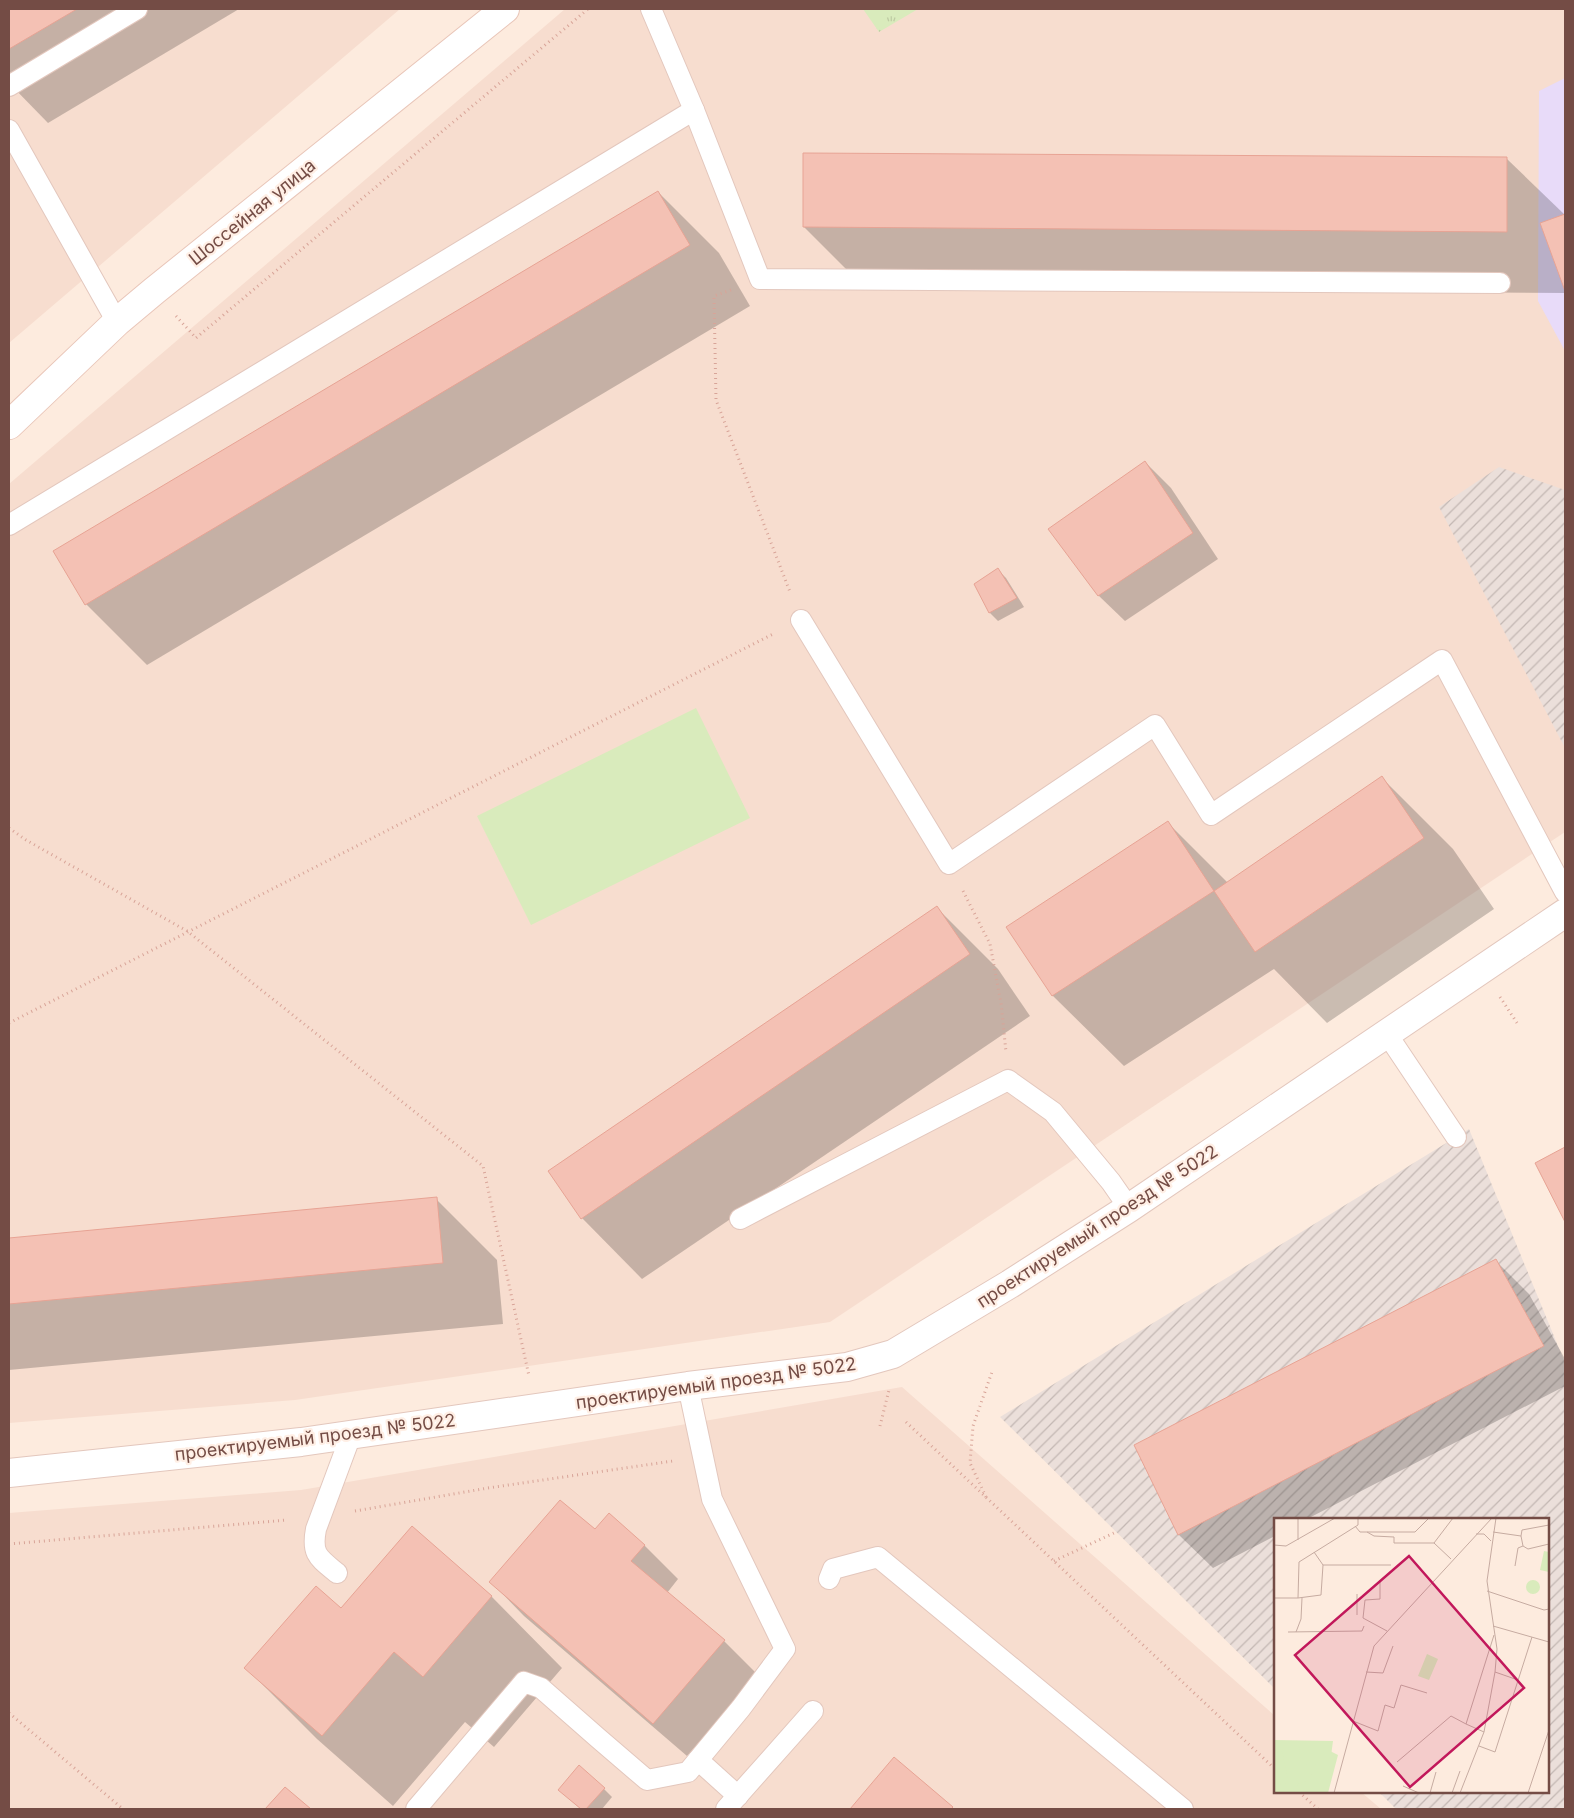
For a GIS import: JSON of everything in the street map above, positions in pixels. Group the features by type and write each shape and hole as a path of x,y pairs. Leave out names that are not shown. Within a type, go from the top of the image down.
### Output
{"street":[{"name":"Шоссейная улица","path":"9,425 117,322 505,9"},
{"name":"проектируемый проезд № 5022","path":"9,1473 351,1435 688,1386 847,1367 893,1354 1010,1284 1129,1208 1565,912"}],"lane":[{"path":"9,86 137,9"},
{"path":"651,9 694,110 760,279 1500,283"},
{"path":"9,525 694,110"},
{"path":"9,130 117,322"},
{"path":"801,620 949,864 1155,725 1211,815 1442,660 1565,892"},
{"path":"1387,1034 1456,1137"},
{"path":"740,1219 1008,1080 1053,1112 1111,1182 1129,1208"},
{"path":"416,1809 524,1682 542,1688 648,1780 688,1772 742,1708 785,1649 712,1499 688,1386"},
{"path":"337,1573 321,1560 314,1549 314,1539 351,1435"},
{"path":"829,1579 833,1569 878,1557 1183,1809"},
{"path":"698,1760 732,1803 813,1711"}],"path":[{"path":"154,291 196,338 588,9"},
{"path":"9,1023 801,620 716,400 714,296"},
{"path":"9,828 26,840 187,931 483,1166 536,1408"},
{"path":"949,864 990,944 1001,1003 1008,1080"},
{"path":"988,1499 970,1463 974,1426 993,1369"},
{"path":"906,1422 1274,1768"},
{"path":"1054,1561 1116,1532"},
{"path":"9,1713 123,1809"},
{"path":"1300,1793 1318,1809"}],"shaded area":[{"path":"9,9 400,9 9,343"},
{"path":"565,9 1565,9 1565,832 830,1322 295,1400 9,1423 9,484"},
{"path":"1565,78 1565,351 1538,301 1539,91"},
{"path":"1499,467 1565,490 1565,748 1439,507"},
{"path":"1469,1129 1565,1363 1565,1809 1396,1809 1380,1793 1549,1793 1549,1518 1274,1518 1274,1688 1000,1417"},
{"path":"902,1387 1274,1715 1274,1793 1362,1793 1381,1809 9,1809 9,1513 301,1490"}],"green space":[{"path":"863,9 918,9 879,32"},
{"path":"696,708 750,818 531,925 477,816"}],"building":[{"path":"9,9 77,9 9,49"},
{"path":"803,153 1507,157 1507,232 803,227"},
{"path":"658,191 690,245 85,605 53,551"},
{"path":"1565,214 1565,291 1540,223"},
{"path":"1145,461 1193,533 1098,596 1048,529"},
{"path":"998,568 1017,598 989,613 974,584"},
{"path":"1382,776 1424,838 1255,952 1214,891"},
{"path":"1168,821 1214,891 1052,996 1006,927"},
{"path":"937,906 970,954 581,1219 548,1171"},
{"path":"1565,1147 1565,1222 1535,1163"},
{"path":"437,1197 443,1263 9,1304 9,1238"},
{"path":"1496,1259 1544,1346 1178,1535 1134,1445"},
{"path":"560,1500 595,1529 609,1513 645,1545 631,1561 725,1640 653,1724 489,1582"},
{"path":"412,1526 492,1596 423,1677 394,1652 322,1736 244,1668 316,1586 341,1608"},
{"path":"894,1757 953,1807 951,1809 850,1809"},
{"path":"579,1765 605,1788 586,1809 581,1809 558,1790"},
{"path":"285,1787 311,1809 265,1809"}]}
